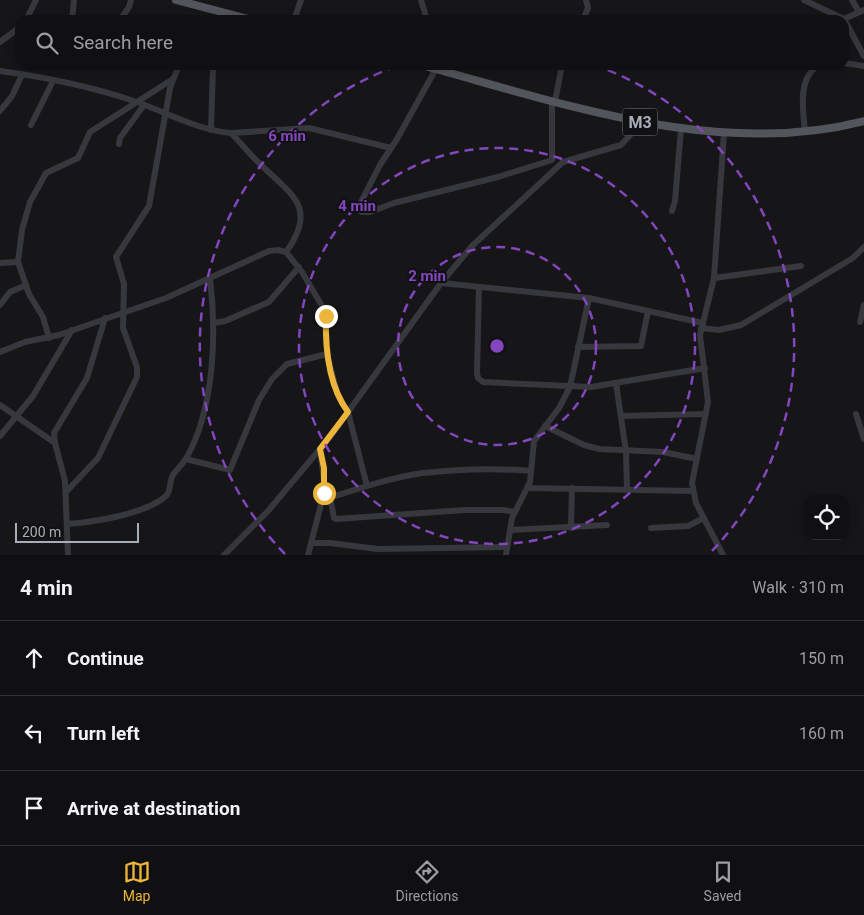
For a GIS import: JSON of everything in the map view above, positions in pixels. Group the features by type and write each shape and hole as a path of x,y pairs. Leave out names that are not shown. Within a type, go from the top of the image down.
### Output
{"main road":[{"path":"176,0 195,3 222,15"},
{"name":"M3","path":"449,70 636,121 681,129 724,133 773,134 864,121"}],"street":[{"path":"28,15 36,0"},
{"path":"72,15 74,0"},
{"path":"123,15 131,0"},
{"path":"296,15 301,0"},
{"path":"421,0 426,15"},
{"path":"585,15 588,8 586,0"},
{"path":"804,0 836,15"},
{"path":"849,17 862,11 852,0"},
{"path":"849,28 864,56"},
{"path":"0,42 15,31"},
{"path":"849,64 864,66"},
{"path":"66,492 98,458 137,377 137,367 124,334 122,312 124,284 116,256 149,206 173,79 177,70"},
{"path":"210,130 213,70"},
{"path":"436,70 420,94 361,202 361,212 370,212 410,198 498,177 552,160"},
{"path":"554,170 552,160 554,100 561,70"},
{"path":"804,131 804,90 810,74 814,70"},
{"path":"0,71 53,81 140,104 210,130 232,132 309,128 391,148"},
{"path":"0,111 12,96 22,75"},
{"path":"49,338 43,317 32,300 18,262 22,230 30,202 43,177 78,158 90,132 140,104 173,79"},
{"path":"30,125 53,81"},
{"path":"119,144 120,138 140,104"},
{"path":"224,555 268,511 320,449 441,283 472,246 554,170 569,160 621,145 633,132 636,121"},
{"path":"672,211 675,201 681,129"},
{"path":"232,132 249,154 297,200 301,220 294,242 286,252"},
{"path":"722,555 693,491 696,459 706,414 708,390 700,342 714,278 724,133"},
{"path":"441,283 589,298 719,330 740,325 853,258 864,247"},
{"path":"0,352 24,342 49,338 166,298 269,251 278,250 286,252 299,267 325,311 327,354 338,396 348,412 367,486"},
{"path":"0,263 18,262"},
{"path":"714,278 801,266"},
{"path":"214,323 225,321 269,302 299,267"},
{"path":"68,524 118,516 162,499 169,492 173,475 186,459 195,437 208,388 214,323 210,279"},
{"path":"0,305 10,292 26,285"},
{"path":"479,287 477,373 480,381 570,388 616,383 705,368"},
{"path":"506,555 515,512 527,488 534,441 570,388 589,298"},
{"path":"860,322 864,305"},
{"path":"578,347 641,346 648,311"},
{"path":"68,555 66,492 64,472 55,443 57,428 87,378 105,318"},
{"path":"0,436 33,396 72,330"},
{"path":"186,459 230,470 260,400 272,379 287,364 327,354"},
{"path":"616,383 626,452 627,488"},
{"path":"0,405 55,443"},
{"path":"621,416 706,414"},
{"path":"856,414 864,439"},
{"path":"545,426 584,445 626,452 663,452 696,459"},
{"path":"308,555 326,484 320,449"},
{"path":"322,500 367,486 436,472 531,471"},
{"path":"527,488 627,488 693,491"},
{"path":"571,528 572,488"},
{"path":"330,497 334,518 336,519 465,510 503,510 515,512"},
{"path":"651,528 688,526 704,518"},
{"path":"510,530 607,526"},
{"path":"311,543 330,543 378,549 508,547"}],"route":[{"path":"324,493 326,484 320,449 348,412 335,388 325,346 326,316"}]}
